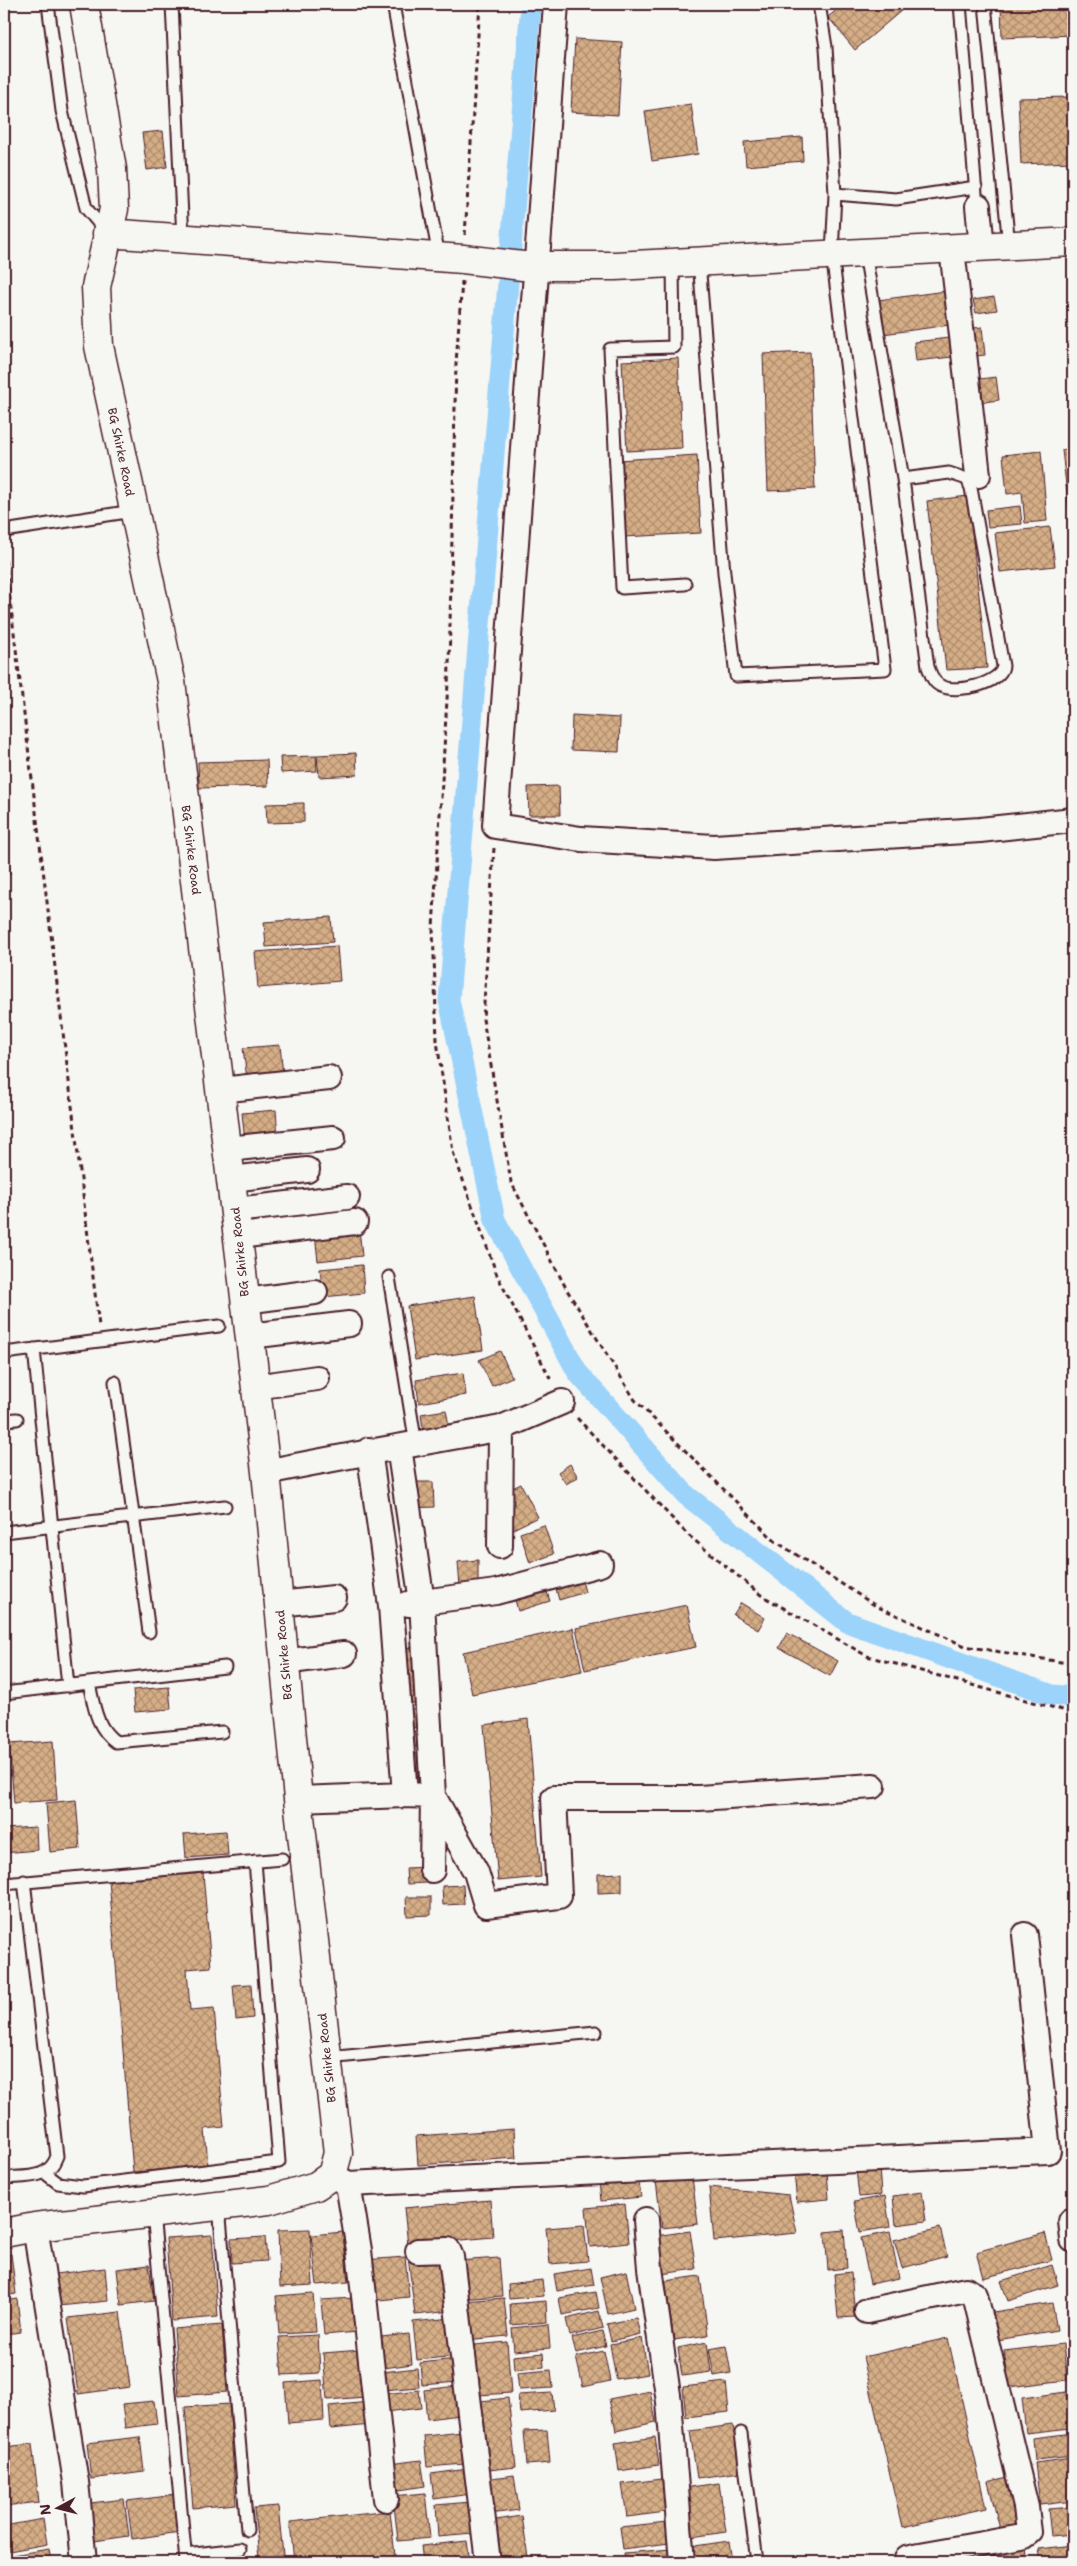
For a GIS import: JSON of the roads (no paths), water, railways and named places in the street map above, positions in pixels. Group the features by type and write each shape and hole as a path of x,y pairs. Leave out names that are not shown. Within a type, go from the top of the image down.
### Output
{"street":[{"name":"BG Shirke Road","path":"84,4 112,169 114,209 96,287 99,346 170,681 232,1179 266,1472 298,1799 340,2179"},
{"path":"556,4 531,266 495,826 581,838 714,847 980,830 1073,820"},
{"path":"977,197 982,248"},
{"path":"107,233 462,259 531,266 686,262 1073,242"},
{"path":"952,249 978,475"},
{"path":"221,1090 329,1078"},
{"path":"228,1149 333,1138"},
{"path":"232,1179 307,1170"},
{"path":"237,1223 347,1197"},
{"path":"237,1223 355,1222"},
{"path":"245,1301 315,1292"},
{"path":"250,1336 348,1324"},
{"path":"256,1387 317,1378"},
{"path":"266,1472 369,1450 407,1446 501,1428 562,1402"},
{"path":"500,1546 501,1428"},
{"path":"407,1446 422,1602 433,1796 432,1870"},
{"path":"369,1450 391,1606 405,1794"},
{"path":"391,1606 496,1592 600,1564"},
{"path":"279,1604 334,1598"},
{"path":"284,1662 344,1654"},
{"path":"433,1796 476,1872 486,1905 559,1896 554,1798 700,1798 873,1786"},
{"path":"298,1799 405,1794 433,1796"},
{"path":"4,2233 35,2227 269,2200 340,2179 1048,2151 1025,1935"},
{"path":"340,2179 360,2260 386,2499"},
{"path":"646,2220 650,2268 669,2402 682,2562"},
{"path":"35,2227 76,2482 84,2562"},
{"path":"418,2251 448,2250 452,2257 488,2562"},
{"path":"867,2311 966,2290 975,2295 1026,2507 1029,2532 1022,2537 920,2555 907,2558 907,2562"}],"lane":[{"path":"48,4 62,111 86,208 107,233"},
{"path":"172,4 183,239"},
{"path":"393,4 462,259"},
{"path":"686,262 736,676 886,670 832,254 835,194 826,47 819,4"},
{"path":"835,194 896,199 977,197 960,4"},
{"path":"984,4 1009,246"},
{"path":"865,252 904,479 928,667 933,680 941,686 949,688 983,684 996,678 1002,672 1003,666 971,488 967,479 959,474 949,473 904,479"},
{"path":"685,584 622,588 610,349 674,347 686,262"},
{"path":"4,531 133,511"},
{"path":"389,1277 407,1446"},
{"path":"4,1353 219,1326"},
{"path":"34,1349 68,1686"},
{"path":"115,1382 148,1632"},
{"path":"4,1420 17,1419"},
{"path":"4,1532 225,1506"},
{"path":"4,1692 89,1684 225,1666"},
{"path":"89,1684 98,1722 106,1735 116,1742 222,1732"},
{"path":"4,1884 282,1859"},
{"path":"45,2173 58,2183 83,2186 279,2162 255,1861"},
{"path":"4,2178 45,2173 53,2167 57,2156 24,1881"},
{"path":"327,2058 596,2032"},
{"path":"219,2206 247,2530"},
{"path":"153,2213 185,2559 240,2549"},
{"path":"741,2433 757,2562"}],"waterway":[{"path":"531,4 449,1000 495,1220 578,1373 686,1495 847,1622 1052,1695 1073,1697"}]}
